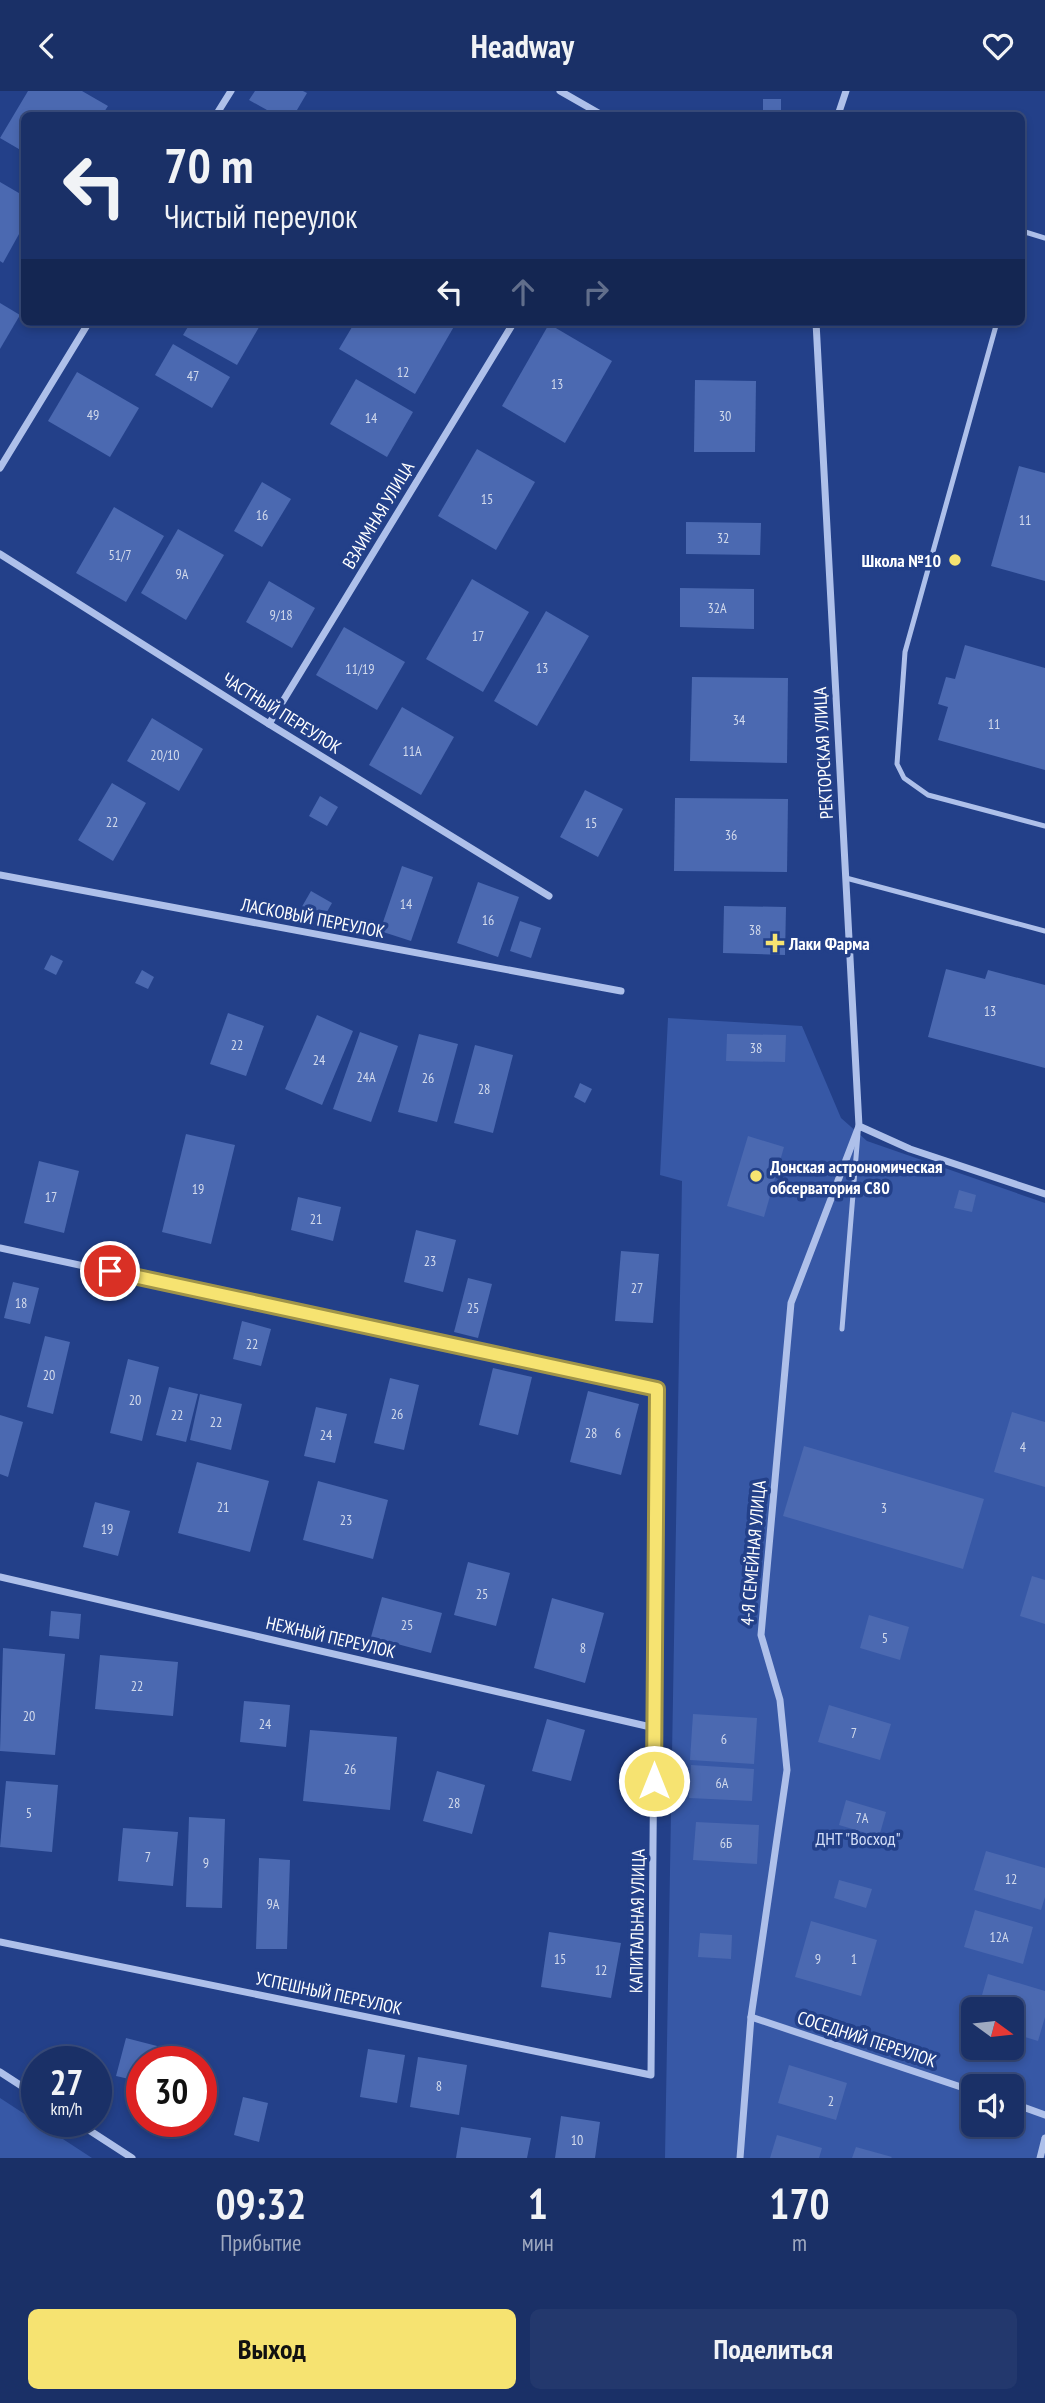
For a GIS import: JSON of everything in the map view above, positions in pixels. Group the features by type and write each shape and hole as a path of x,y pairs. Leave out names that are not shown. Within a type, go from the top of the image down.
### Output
{"street":[{"path":"218,112 232,91"},
{"path":"560,91 597,112"},
{"path":"839,112 846,91"},
{"path":"0,468 87,326"},
{"name":"ВЗАИМНАЯ УЛИЦА","path":"269,724 512,326"},
{"name":"РЕКТОРСКАЯ УЛИЦА","path":"816,326 859,1126"},
{"name":"ЧАСТНЫЙ ПЕРЕУЛОК","path":"0,554 549,896"},
{"name":"ЛАСКОВЫЙ ПЕРЕУЛОК","path":"0,875 621,991"},
{"path":"859,1126 910,1149 1045,1194"},
{"name":"4-Я СЕМЕЙНАЯ УЛИЦА","path":"740,2158 751,2017 787,1770 780,1700 761,1635 791,1303 859,1126"},
{"name":"КАПИТАЛЬНАЯ УЛИЦА","path":"0,1248 657,1389 651,2075"},
{"name":"НЕЖНЫЙ ПЕРЕУЛОК","path":"0,1577 655,1728"},
{"name":"УСПЕШНЫЙ ПЕРЕУЛОК","path":"0,1942 651,2075"},
{"name":"СОСЕДНИЙ ПЕРЕУЛОК","path":"751,2017 961,2087"},
{"path":"0,2072 21,2086"},
{"path":"1024,2107 1045,2115"},
{"path":"100,2137 132,2158"},
{"path":"1040,2158 1045,2138"}],"lane":[{"path":"1025,233 1045,238"},
{"path":"996,326 905,652 897,764 904,778 928,795 1045,826"},
{"path":"846,877 1045,931"},
{"path":"842,1329 859,1126"}],"green space":[{"name":"ДНТ \"Восход\"","path":"668,1018 802,1026 841,1118 867,1141 1045,1203 1045,2158 665,2158 682,1181 660,1175"},
{"path":"0,2098 21,2112 21,2137 60,2137 92,2158 0,2158"}],"building":[{"path":"28,91 82,91 108,106 104,112 21,112 21,150 0,138"},
{"path":"255,91 307,93 296,112 271,112 249,100"},
{"path":"763,99 781,99 781,112 763,112"},
{"path":"0,182 21,194 21,230 3,263 0,261"},
{"path":"0,303 20,315 0,349"},
{"path":"189,326 260,326 237,365 183,335"},
{"path":"353,326 454,326 415,394 339,349"},
{"path":"548,326 552,326 612,361 565,443 502,406"},
{"path":"173,344 230,377 212,408 155,375"},
{"path":"77,372 139,408 110,457 48,421"},
{"path":"356,379 413,412 387,457 330,424"},
{"path":"695,380 756,381 755,452 694,452"},
{"path":"477,449 535,482 496,550 438,516"},
{"path":"1019,466 1045,473 1045,581 991,566"},
{"path":"262,482 291,499 262,547 234,531"},
{"path":"114,507 164,536 126,602 76,573"},
{"path":"686,522 761,523 760,555 686,554"},
{"path":"178,529 224,555 186,620 141,593"},
{"path":"472,579 529,612 483,692 426,659"},
{"path":"269,581 315,608 292,648 246,622"},
{"path":"680,588 754,589 754,629 680,627"},
{"path":"546,611 589,636 537,726 494,701"},
{"path":"344,627 405,662 377,710 316,675"},
{"path":"965,645 1045,668 1045,770 938,740 948,707 938,704 946,677 955,679"},
{"path":"692,677 788,678 787,763 690,761"},
{"path":"402,707 454,737 421,795 369,765"},
{"path":"152,718 203,749 179,791 127,761"},
{"path":"112,783 146,803 113,861 78,840"},
{"path":"585,790 623,809 598,857 560,837"},
{"path":"320,796 338,807 327,826 309,816"},
{"path":"675,798 788,799 787,872 674,871"},
{"path":"402,866 433,877 411,941 380,931"},
{"path":"478,882 519,897 498,957 457,943"},
{"path":"311,891 332,903 317,929 296,917"},
{"path":"724,906 786,907 785,955 723,953"},
{"path":"520,921 541,928 531,958 510,951"},
{"path":"51,955 63,961 56,975 44,969"},
{"path":"946,969 985,979 988,970 1045,985 1045,1068 928,1037"},
{"path":"142,970 154,977 148,989 135,983"},
{"path":"228,1013 264,1026 246,1076 210,1064"},
{"path":"317,1015 353,1031 322,1105 285,1089"},
{"path":"360,1032 398,1046 371,1122 333,1109"},
{"path":"419,1034 458,1044 437,1122 398,1112"},
{"path":"727,1034 786,1035 785,1062 726,1061"},
{"path":"475,1045 513,1055 493,1133 454,1123"},
{"path":"580,1083 592,1089 585,1103 574,1097"},
{"path":"186,1134 235,1145 211,1244 162,1232"},
{"name":"Донская астрономическая обсерватория C80","path":"748,1136 784,1147 764,1217 727,1206"},
{"path":"39,1161 79,1171 64,1233 24,1223"},
{"path":"959,1190 976,1195 972,1212 954,1208"},
{"path":"298,1197 341,1207 333,1241 291,1230"},
{"path":"416,1230 456,1240 443,1292 404,1282"},
{"path":"621,1251 659,1254 653,1323 615,1321"},
{"path":"468,1278 492,1284 478,1338 454,1332"},
{"path":"13,1282 39,1288 30,1324 4,1318"},
{"path":"242,1321 271,1329 261,1366 233,1359"},
{"path":"45,1336 70,1342 53,1414 27,1407"},
{"path":"128,1359 159,1367 142,1441 110,1433"},
{"path":"493,1368 532,1377 518,1435 479,1425"},
{"path":"390,1378 419,1385 404,1450 374,1443"},
{"path":"169,1387 198,1394 186,1442 156,1435"},
{"path":"588,1391 639,1404 621,1475 570,1462"},
{"path":"200,1394 242,1404 231,1450 190,1440"},
{"path":"316,1407 347,1414 335,1463 304,1456"},
{"path":"1012,1412 1045,1422 1045,1487 994,1472"},
{"path":"0,1415 23,1422 8,1477 0,1474"},
{"path":"804,1446 984,1499 963,1569 783,1516"},
{"path":"197,1462 269,1481 250,1552 178,1533"},
{"path":"318,1481 388,1500 373,1559 303,1540"},
{"path":"95,1502 130,1511 118,1556 83,1547"},
{"path":"468,1562 510,1573 496,1626 454,1615"},
{"path":"1032,1576 1045,1580 1045,1624 1020,1616"},
{"path":"382,1597 442,1613 431,1653 371,1637"},
{"path":"552,1598 604,1613 585,1683 534,1668"},
{"path":"51,1611 81,1614 79,1639 49,1636"},
{"path":"869,1615 909,1627 900,1660 860,1648"},
{"path":"3,1648 65,1654 55,1755 0,1751"},
{"path":"100,1655 178,1662 173,1716 95,1709"},
{"path":"244,1701 290,1705 286,1747 240,1742"},
{"path":"829,1705 891,1724 880,1760 818,1742"},
{"path":"693,1714 757,1718 754,1764 690,1760"},
{"path":"547,1719 585,1730 571,1781 532,1771"},
{"path":"310,1730 397,1737 390,1810 303,1801"},
{"path":"691,1765 754,1769 752,1801 689,1798"},
{"path":"437,1771 485,1785 472,1834 423,1821"},
{"path":"6,1781 58,1785 52,1852 0,1847"},
{"path":"846,1800 886,1812 879,1837 839,1825"},
{"path":"189,1817 225,1819 222,1908 186,1907"},
{"path":"696,1822 759,1825 757,1864 693,1860"},
{"path":"123,1828 178,1832 173,1886 118,1881"},
{"path":"986,1851 1045,1868 1045,1897 1041,1910 974,1890"},
{"path":"259,1858 290,1860 287,1949 256,1949"},
{"path":"839,1880 872,1889 866,1908 834,1898"},
{"path":"975,1910 1033,1927 1023,1964 964,1947"},
{"path":"811,1921 877,1940 861,1996 795,1977"},
{"path":"549,1932 621,1943 611,1998 541,1987"},
{"path":"700,1933 732,1935 731,1959 698,1957"},
{"path":"988,1974 1045,1991 1045,2017 1038,2041 1024,2037 1024,1997 981,1997"},
{"path":"126,2038 157,2046 126,2046 126,2078 116,2076"},
{"path":"368,2049 405,2055 397,2103 360,2097"},
{"path":"418,2057 467,2065 459,2115 410,2107"},
{"path":"789,2065 847,2083 836,2120 778,2103"},
{"path":"243,2097 268,2103 259,2142 234,2135"},
{"path":"561,2116 600,2122 595,2158 555,2158"},
{"path":"461,2127 531,2138 527,2158 456,2158"},
{"path":"777,2135 822,2148 819,2158 770,2158"},
{"path":"856,2147 892,2157 852,2158"}],"place":[{"name":"Школа №10","path":"955,560"},
{"name":"Лаки Фарма","path":"775,943"},
{"name":"Донская астрономическая обсерватория C80","path":"756,1176"}],"route":[{"path":"110,1271 657,1389 654,1781"}]}
